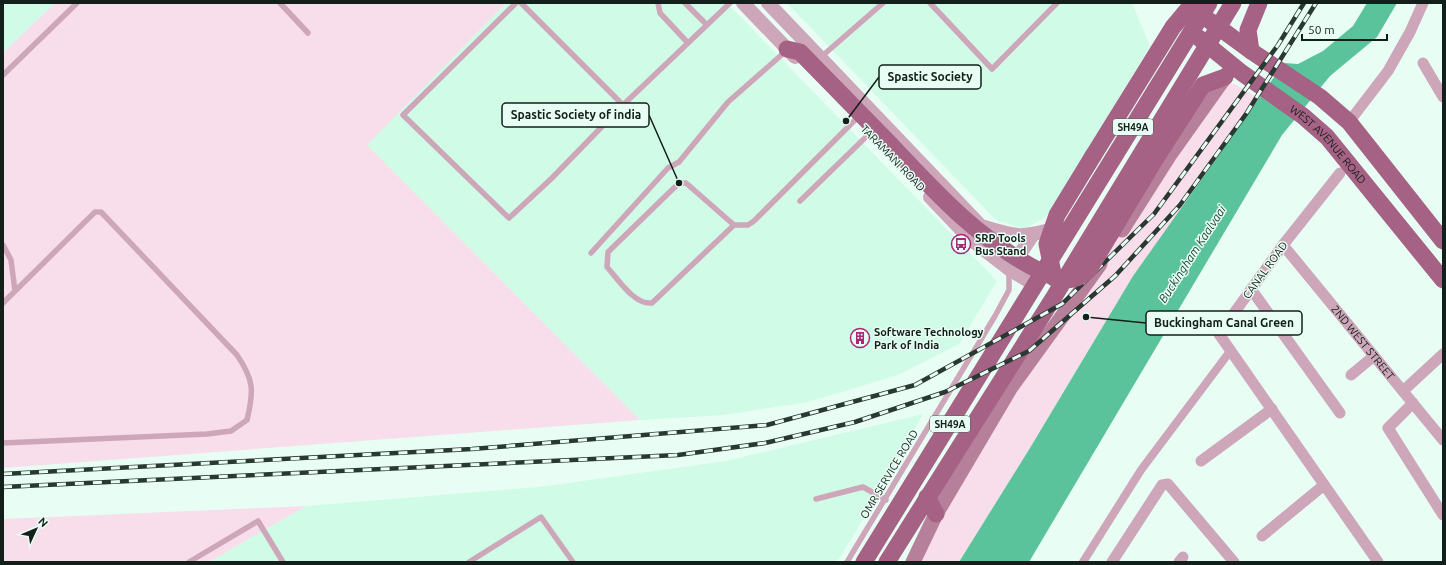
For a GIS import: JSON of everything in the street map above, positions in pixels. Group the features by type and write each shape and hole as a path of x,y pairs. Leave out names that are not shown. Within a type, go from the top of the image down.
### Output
{"main road":[{"path":"1218,27 1233,3"},
{"path":"1251,51 1248,30 1259,3"},
{"path":"1054,278 1047,244 1057,215 1173,27 1202,7"},
{"path":"1202,7 1218,27 1277,69 1320,97 1349,122 1443,241"},
{"path":"1191,32 1202,7"},
{"name":"SH49A","path":"927,497 1154,136 1218,27"},
{"name":"SH49A","path":"1075,222 1191,32"},
{"name":"WEST AVENUE ROAD","path":"1191,32 1207,44 1230,71 1268,91 1304,116 1327,137 1350,163 1443,280"},
{"path":"787,49 800,52 976,230 1014,258 1054,278 1072,280 1084,275 1090,268 1156,158 1204,85 1230,71"},
{"path":"1198,60 1203,73 1204,85"},
{"path":"913,562 936,514 1011,387 1095,273 1169,156 1230,71"},
{"path":"1035,286 1075,222"},
{"name":"SH49A","path":"864,562 873,547 890,507 1035,286"},
{"path":"873,547 888,559 927,497 936,514"},
{"path":"890,507 910,524"}],"street":[{"name":"TARAMANI ROAD","path":"743,3 969,238 1009,269 1035,286"},
{"name":"TARAMANI ROAD","path":"768,3 981,226 1012,236 1032,236"},
{"path":"1349,122 1388,71 1410,32 1423,3"},
{"path":"1423,63 1443,97"},
{"name":"CANAL ROAD","path":"1340,173 1283,245 1219,334 1378,562"},
{"path":"1009,269 1032,236 1075,222"},
{"name":"2ND WEST STREET","path":"1283,245 1443,440"},
{"path":"1251,289 1340,413"},
{"path":"1084,562 1141,470 1231,350"},
{"path":"1403,391 1443,354"},
{"path":"1351,375 1374,356"},
{"path":"1413,403 1388,428 1443,515"},
{"path":"1201,461 1272,409"},
{"path":"1112,562 1162,485 1168,484 1234,562"},
{"path":"1262,536 1324,485"}],"lane":[{"path":"3,75 77,3"},
{"path":"280,3 308,33"},
{"path":"516,3 403,115 509,218 552,178 623,105 730,3"},
{"path":"521,3 623,105"},
{"path":"658,3 660,13 688,43"},
{"path":"685,3 707,25"},
{"path":"820,58 883,3"},
{"path":"930,3 992,69 1057,3"},
{"path":"591,253 668,168 679,162 728,102 787,49"},
{"path":"734,225 652,303 644,304 637,300 607,267 608,252 679,183 686,183 734,225 748,225 754,221 855,120"},
{"path":"800,201 869,134"},
{"path":"3,303 95,212 101,212 237,355 251,380 252,396 247,420 231,431 199,434 3,443"},
{"path":"3,245 11,260 15,291"},
{"name":"OMR SERVICE ROAD","path":"847,562 890,507 1009,290 1009,269"},
{"path":"816,499 863,487 890,507"},
{"path":"469,562 541,517 573,562"},
{"path":"189,562 258,521 283,562"}],"shaded area":[{"path":"3,3 55,3 3,53"},
{"path":"55,3 506,3 367,145 640,420 3,468 3,271 5,269 3,264 3,53"},
{"path":"506,3 727,3 997,281 959,344 898,375 808,402 723,415 640,420 367,145"},
{"path":"787,3 1132,3 1150,46 1047,216 1025,229 996,220"},
{"path":"1226,84 1235,84 1260,99 1133,276 1030,448 959,562 919,562 953,494 1034,362 1142,195"},
{"path":"923,414 878,495 837,562 209,562 306,506 540,487 726,461"},
{"path":"306,506 209,562 3,562 3,519"}],"water":[{"name":"Buckingham Kaalvaai","path":"1367,3 1397,3 1377,37 1330,76 1282,135 1029,562 959,562 1030,448 1133,276 1284,63 1298,64 1323,51 1353,26"}],"railway":[{"path":"3,474 472,449 767,425 915,385 1062,304 1154,214 1278,45 1304,3"},
{"path":"3,487 678,455 765,443 855,422 945,392 1029,351 1115,276 1180,205 1246,114 1316,3"}],"place":[{"name":"Spastic Society","path":"846,121"},
{"name":"Spastic Society of india","path":"679,183"},
{"name":"SRP Tools Bus Stand","path":"961,244"},
{"name":"Buckingham Canal Green","path":"1086,317"},
{"name":"Software Technology Park of India","path":"860,338"}]}
